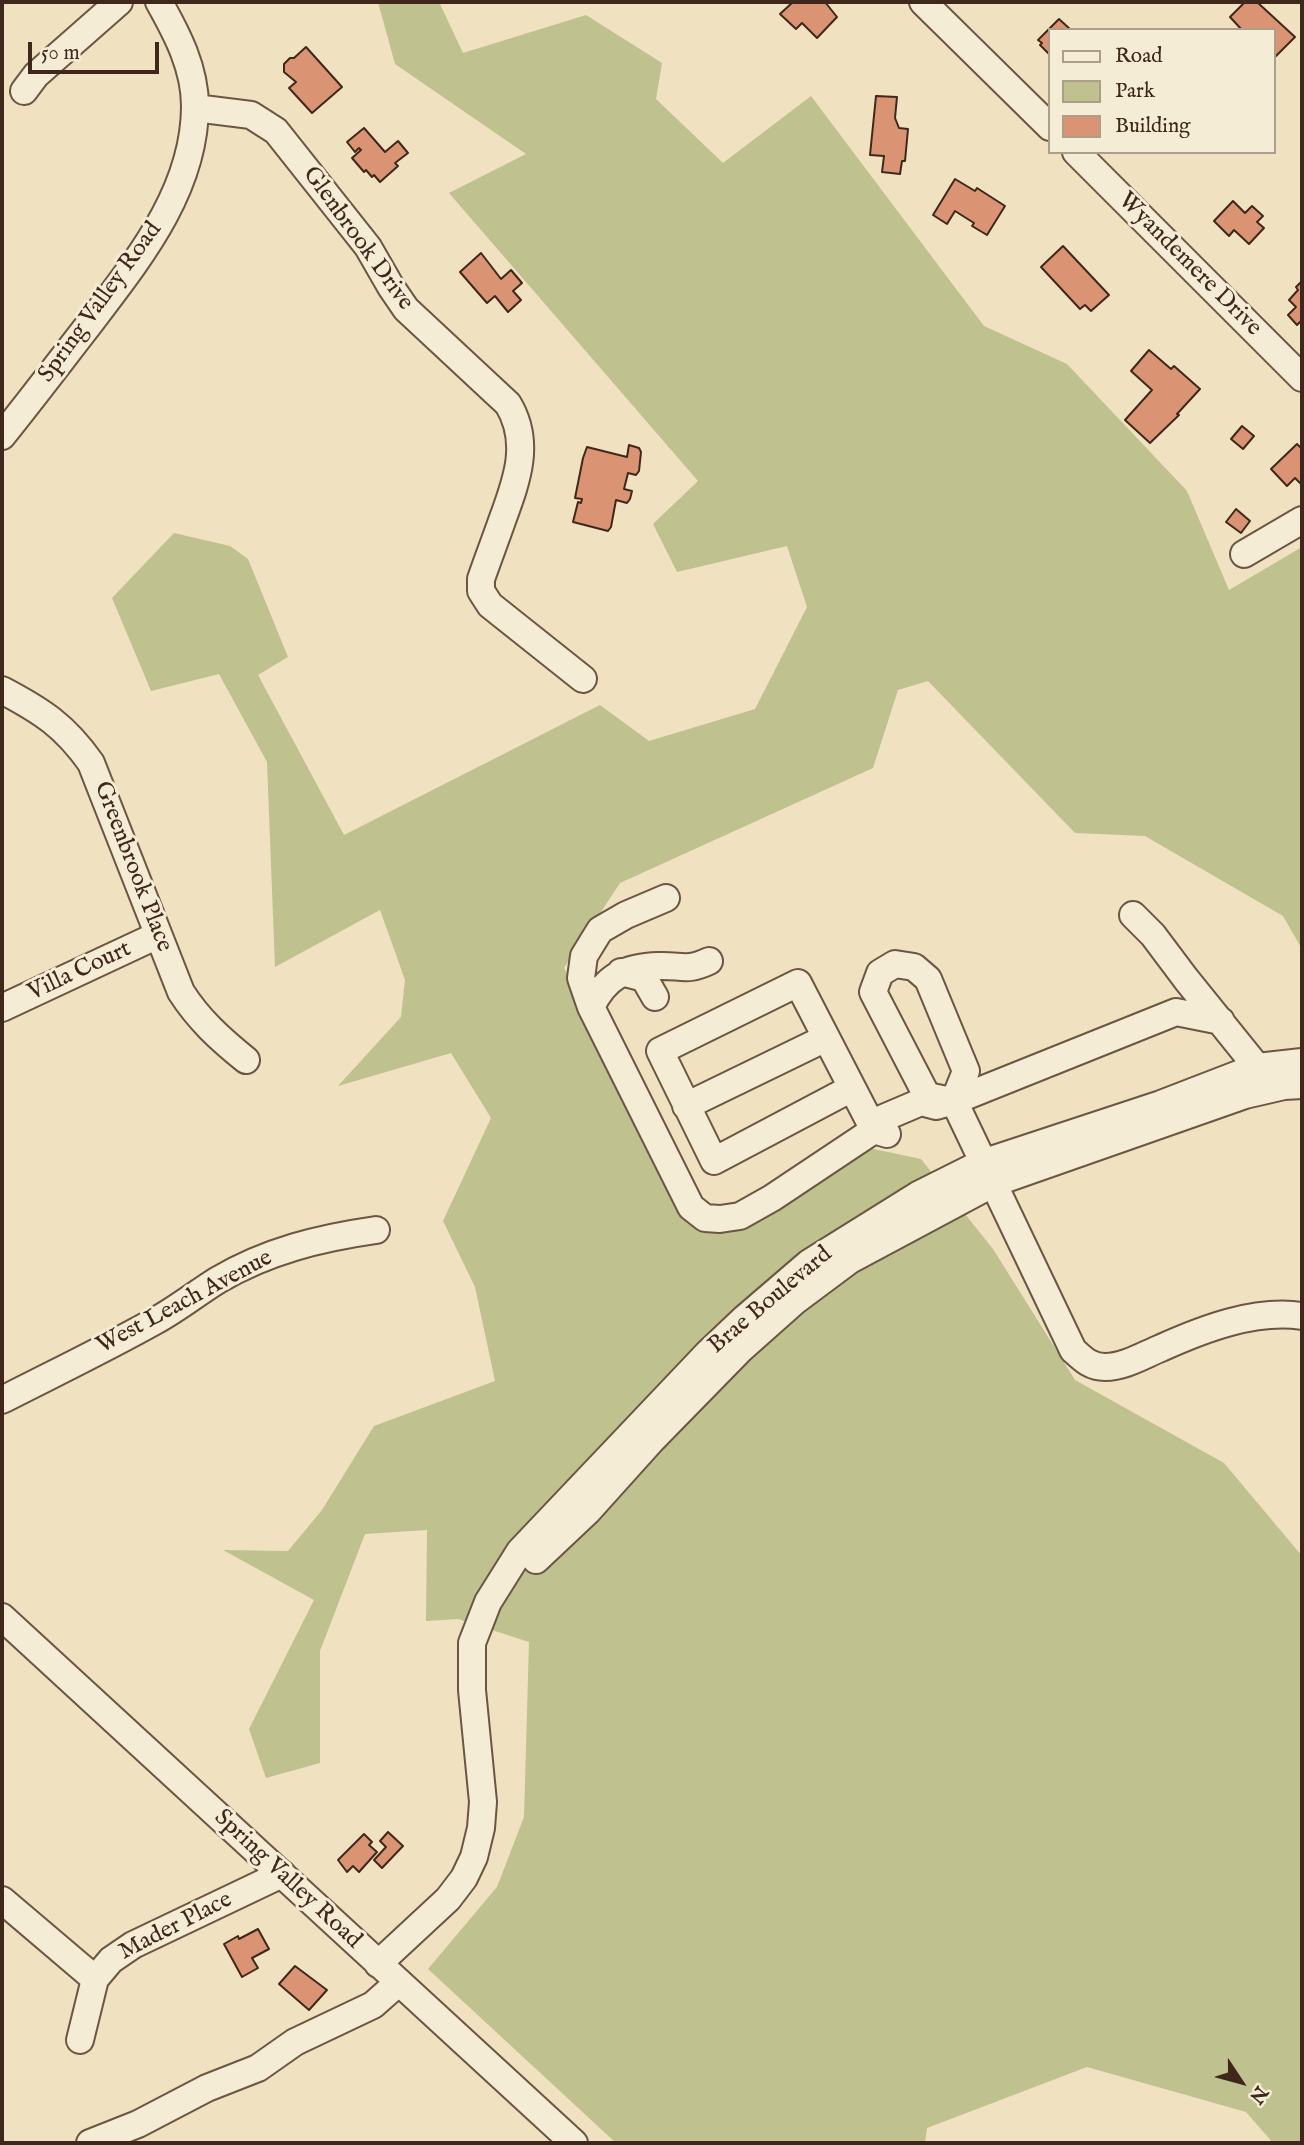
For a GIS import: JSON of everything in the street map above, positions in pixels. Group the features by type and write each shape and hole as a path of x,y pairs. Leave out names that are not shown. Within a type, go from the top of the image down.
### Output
{"street":[{"path":"24,91 36,75 119,2"},
{"name":"Spring Valley Road","path":"2,436 128,273 160,225 178,189 191,148 195,108 189,66 181,43 159,2"},
{"path":"923,2 1048,125"},
{"name":"Glenbrook Drive","path":"195,108 251,115 276,131 368,247 406,309 508,404 519,431 521,452 518,477 481,579 481,591 490,605 583,679"},
{"name":"Wyandemere Drive","path":"1078,154 1302,378"},
{"path":"1244,554 1302,520"},
{"name":"Greenbrook Place","path":"2,690 54,721 75,740 91,763 181,992 195,1014 246,1060"},
{"path":"666,898 626,915 600,930 584,956 581,978 591,1007 691,1207 705,1218 740,1216 772,1198 874,1130"},
{"path":"1133,915 1153,935 1256,1067"},
{"name":"Villa Court","path":"2,1008 158,935"},
{"path":"591,1007 599,990 621,972 660,966 688,968 709,961"},
{"path":"945,1103 966,1071 928,979 914,967 895,964 880,973 873,992 927,1096 945,1103 988,1173 1073,1350 1090,1365 1107,1367 1131,1361 1226,1322 1290,1314 1302,1316"},
{"path":"621,972 657,971 681,990"},
{"path":"621,972 644,978 655,997"},
{"path":"1176,1012 1184,998 1186,979"},
{"path":"852,1088 714,1161 660,1051 798,983 874,1130 886,1134 926,1118 945,1103 1176,1012 1221,1021"},
{"path":"686,1106 826,1038"},
{"name":"Brae Boulevard","path":"988,1173 1256,1067 1302,1062"},
{"name":"Brae Boulevard","path":"378,1964 448,1899 464,1878 474,1857 481,1828 483,1802 472,1690 472,1643 488,1602 520,1551 744,1318 809,1263 918,1195 1245,1095 1284,1086 1302,1085"},
{"name":"West Leach Avenue","path":"2,1400 156,1321 220,1279 253,1262 323,1238 376,1230"},
{"name":"Spring Valley Road","path":"2,1617 574,2143"},
{"name":"Mader Place","path":"80,2040 94,1979 111,1961 133,1945 282,1874"},
{"path":"2,1900 94,1979"},
{"path":"90,2143 138,2124 207,2088 258,2068 295,2042 373,2005 399,1982"}],"green space":[{"path":"378,2 439,2 463,53 586,15 662,63 656,99 723,163 811,96 984,326 1067,364 1187,491 1229,590 1302,547 1302,949 1283,916 1145,836 1075,833 928,681 898,690 873,768 620,883 564,968 697,1225 869,1148 921,1159 993,1249 1075,1380 1224,1463 1302,1556 1302,2143 1273,2143 1246,2112 1087,2067 927,2128 925,2143 616,2143 428,1969 497,1887 524,1817 529,1642 458,1619 426,1621 427,1530 365,1534 320,1651 320,1763 266,1778 249,1729 314,1600 223,1550 288,1551 322,1510 374,1426 495,1381 475,1287 443,1221 491,1118 451,1053 338,1086 401,1017 405,980 380,910 275,967 267,762 219,674 151,691 112,598 174,533 230,546 248,559 288,657 258,675 344,835 600,705 649,741 755,709 807,607 787,546 677,572 653,524 698,481 449,193 526,154 395,64"}],"building":[{"path":"793,2 825,2 837,17 817,38 802,23 796,29 780,14"},
{"path":"1245,2 1257,2 1295,37 1276,56 1276,28 1240,28 1230,17"},
{"path":"1059,19 1069,28 1050,28"},
{"path":"1048,30 1048,53 1040,45 1042,43 1038,40"},
{"path":"306,47 342,87 312,113 289,88 296,82 284,72 284,64"},
{"path":"876,96 897,97 895,118 899,128 908,129 905,161 902,161 900,174 882,172 884,156 870,155"},
{"path":"364,128 385,152 398,141 408,153 395,163 398,166 380,182 366,170 364,172 352,158 361,150 359,148 355,152 347,142"},
{"path":"955,179 975,191 977,188 1005,206 987,235 955,211 947,224 933,215"},
{"path":"1233,201 1245,213 1252,206 1263,216 1257,222 1264,228 1249,244 1234,230 1229,236 1214,221"},
{"path":"1063,246 1109,295 1091,311 1085,305 1080,309 1041,267"},
{"path":"481,253 501,279 511,270 522,283 513,291 521,300 508,312 495,296 487,303 460,272"},
{"path":"1302,281 1302,320 1297,325 1288,315 1296,307 1289,300"},
{"path":"1149,350 1171,369 1174,366 1200,389 1177,414 1179,415 1150,443 1125,420 1152,390 1131,371"},
{"path":"1242,426 1254,436 1243,449 1231,439"},
{"path":"1297,444 1302,449 1302,485 1295,478 1287,486 1271,469"},
{"path":"629,445 639,448 641,452 639,471 636,475 628,473 624,489 632,491 630,499 627,503 616,500 611,527 608,531 573,522 578,502 581,503 582,499 575,498 587,447 627,457"},
{"path":"1236,509 1250,521 1241,533 1226,522"},
{"path":"388,1832 403,1846 382,1868 374,1860 386,1847 380,1841"},
{"path":"364,1834 372,1842 369,1845 377,1852 359,1872 353,1866 347,1872 338,1860"},
{"path":"258,1929 269,1949 252,1958 258,1968 242,1977 224,1944"},
{"path":"295,1966 327,1990 309,2010 279,1984"}]}
